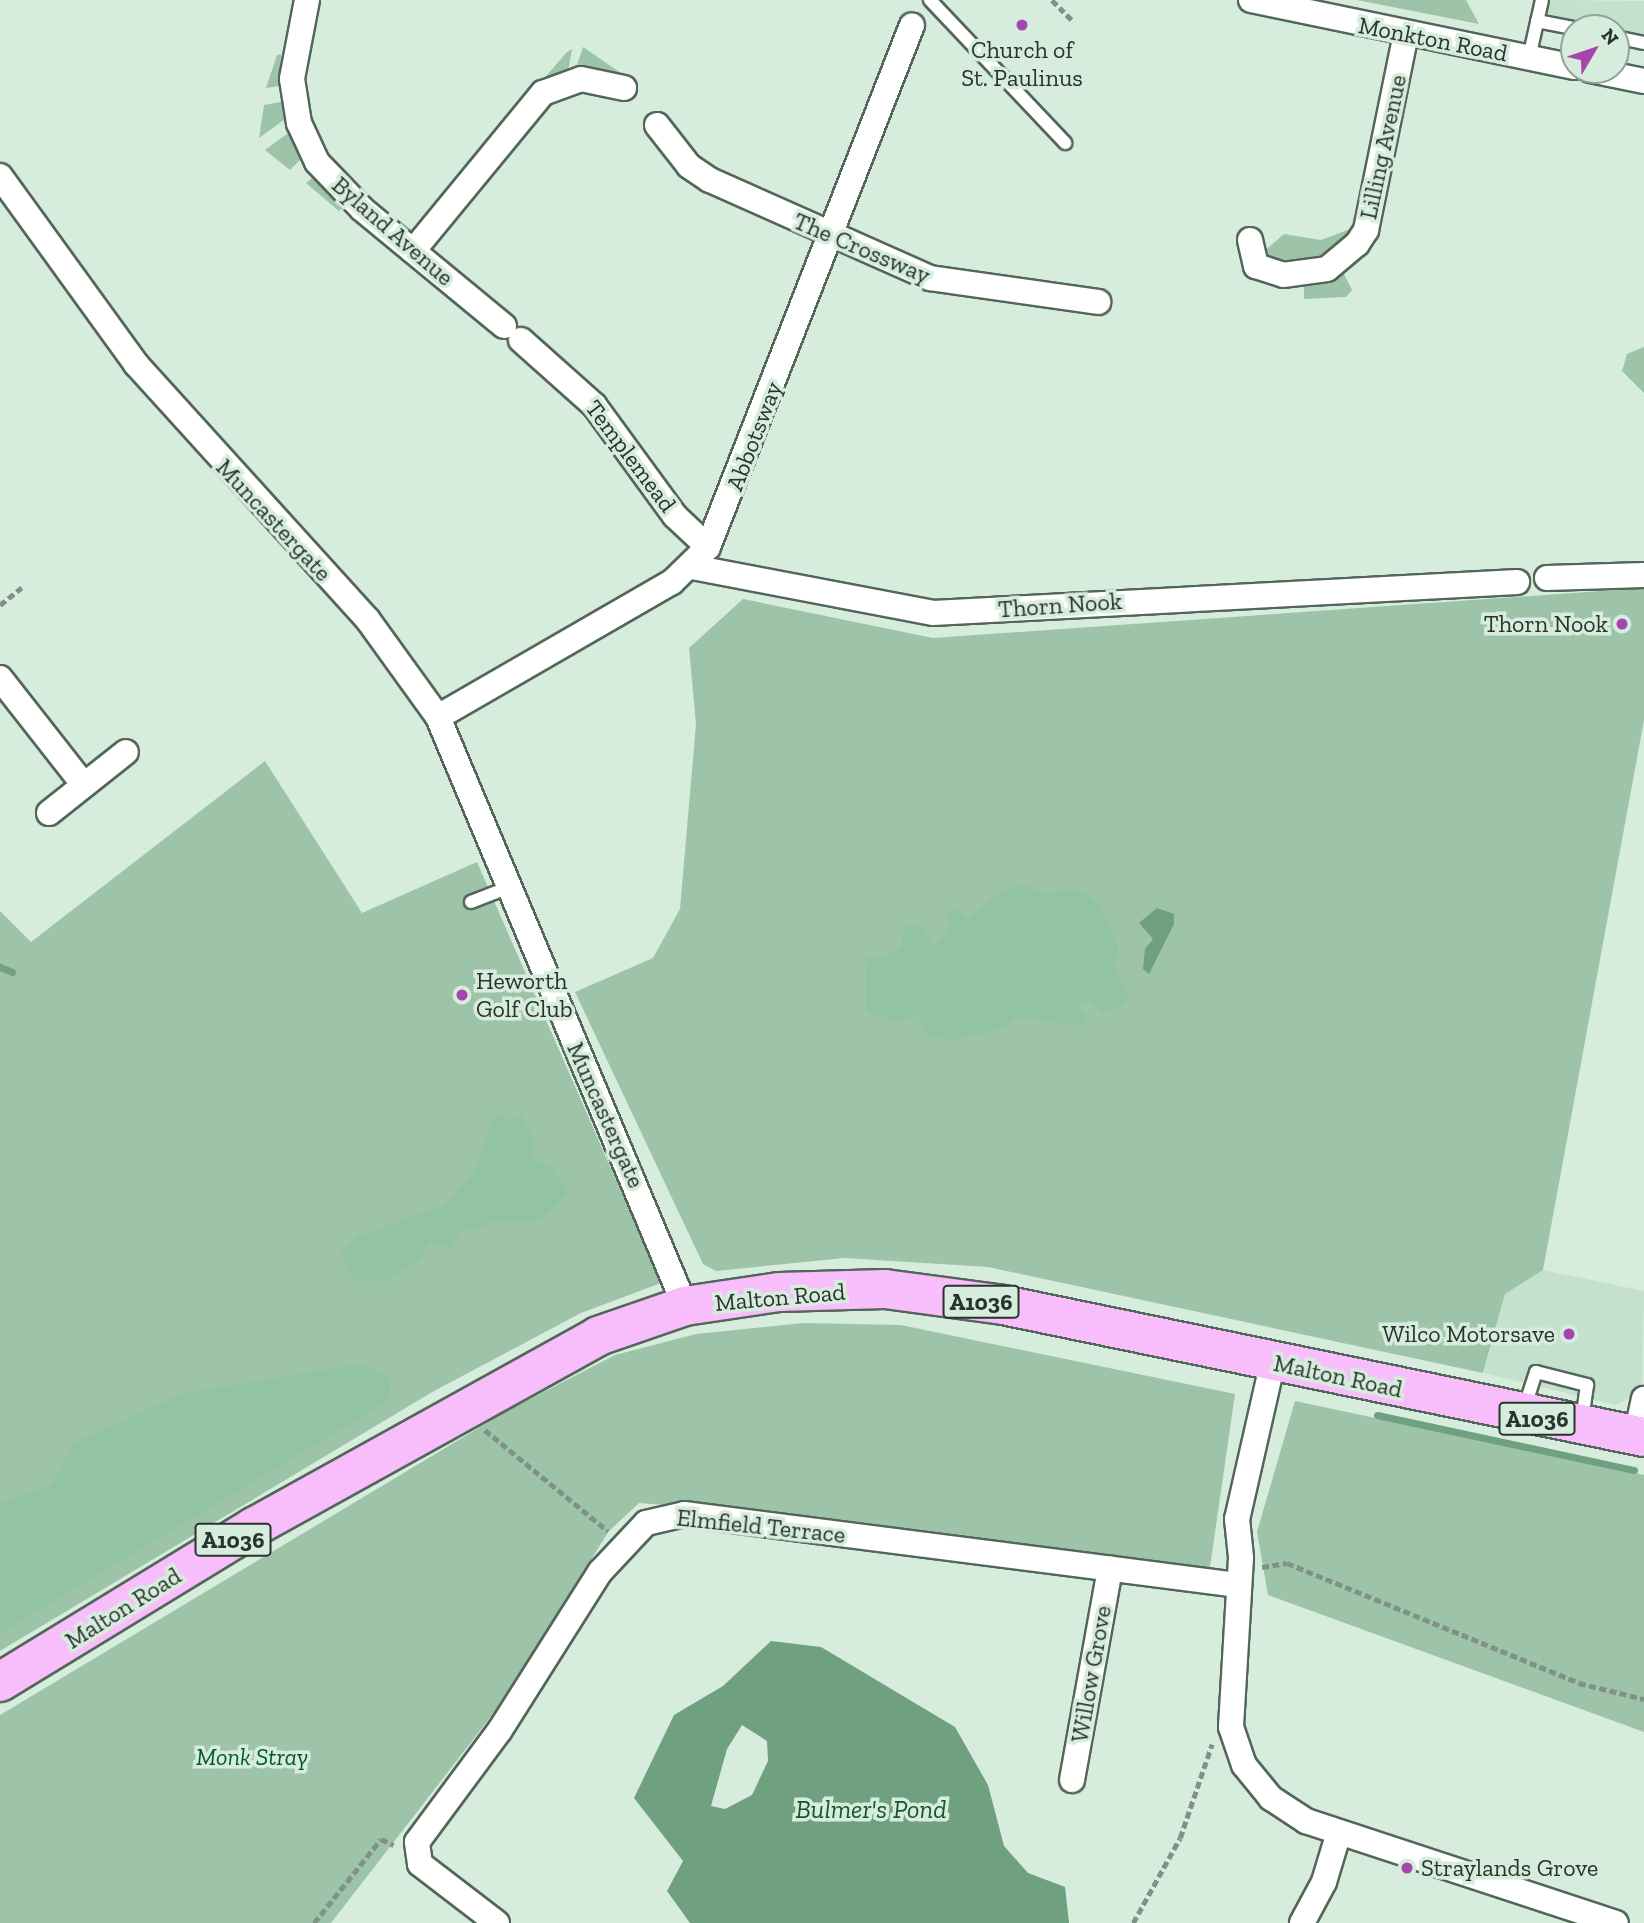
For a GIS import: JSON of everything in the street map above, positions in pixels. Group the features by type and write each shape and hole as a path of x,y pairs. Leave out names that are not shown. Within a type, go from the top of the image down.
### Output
{"main road":[{"name":"Malton Road","path":"0,1682 469,1403 598,1336 685,1306 794,1290 885,1289 1003,1305 1521,1416 1640,1437"}],"street":[{"name":"Byland Avenue","path":"307,0 292,79 305,140 337,185 513,333"},
{"name":"Monkton Road","path":"1251,0 1560,64"},
{"name":"Abbotsway","path":"438,717 692,567 708,547 912,25"},
{"name":"Lilling Avenue","path":"1250,240 1256,266 1283,275 1327,269 1357,244 1366,230 1406,33"},
{"path":"413,251 544,93 581,79 624,88"},
{"name":"The Crossway","path":"657,125 689,166 710,180 831,237 968,288 1098,302"},
{"name":"Muncastergate","path":"0,176 135,364 368,620 438,717 512,886 685,1306"},
{"name":"Templemead","path":"513,333 594,405 675,516 708,547"},
{"name":"Thorn Nook","path":"692,567 933,613 1517,582"},
{"path":"1547,578 1644,575"},
{"path":"0,678 84,785"},
{"path":"49,813 126,752"},
{"path":"1273,1362 1237,1519 1241,1558 1231,1727 1244,1765 1271,1798 1339,1832 1614,1923"},
{"path":"1640,1437 1644,1399"},
{"name":"Elmfield Terrace","path":"415,1854 620,1545 646,1523 684,1514 1238,1585"},
{"name":"Willow Grove","path":"1072,1780 1110,1568"},
{"path":"1302,1923 1324,1882 1339,1832"},
{"path":"415,1854 497,1923"}],"lane":[{"path":"930,0 1065,143"},
{"path":"1529,58 1542,0"},
{"path":"1537,21 1560,25"},
{"path":"471,902 512,886"}],"path":[{"path":"1052,0 1073,21"},
{"path":"0,605 22,587"},
{"path":"479,1422 620,1545"},
{"path":"1241,1558 1263,1567 1287,1563 1579,1683 1644,1699"},
{"path":"1133,1923 1180,1838 1209,1749 1231,1727"},
{"path":"314,1923 381,1839 415,1854"}],"shaded area":[{"path":"1548,0 1644,1 1644,48 1630,46 1630,14 1560,14 1560,31 1543,28"},
{"path":"1024,884 1040,893 1081,891 1099,904 1118,945 1115,970 1129,998 1121,1007 1102,1014 1091,1000 1078,1006 1088,1017 1084,1026 1017,1017 1002,1029 949,1040 927,1036 917,1016 897,1022 866,1011 867,957 887,956 902,946 904,928 917,923 935,946 950,928 945,916 957,907 968,918 998,894"},
{"path":"501,1113 511,1122 521,1115 533,1139 532,1160 550,1165 568,1192 557,1205 539,1220 491,1221 479,1229 461,1230 451,1248 429,1243 421,1259 387,1281 353,1280 341,1252 357,1236 442,1207 474,1173 492,1119"},
{"name":"Wilco Motorsave","path":"1543,1270 1644,1291 1642,1391 1616,1405 1484,1373 1505,1294"},
{"path":"362,1364 390,1379 389,1401 0,1633 0,1504 52,1485 74,1443 184,1393"}],"green space":[{"path":"1357,0 1466,0 1479,24"},
{"path":"583,47 634,82 575,71"},
{"path":"572,49 568,71 534,90 567,52"},
{"path":"281,54 279,86 266,88 277,55"},
{"path":"281,102 288,117 259,138 264,105"},
{"path":"291,131 302,158 290,170 265,150"},
{"path":"316,175 344,205 339,211 306,183"},
{"path":"1358,226 1329,260 1293,269 1259,256 1284,234 1321,240"},
{"path":"1341,268 1352,290 1346,297 1304,299 1304,282"},
{"path":"1644,347 1644,393 1622,371 1627,354"},
{"path":"1644,588 1644,720 1543,1270 1505,1294 1483,1373 988,1267 844,1258 716,1271 703,1264 575,992 653,958 680,909 696,724 689,648 743,599 933,638"},
{"path":"265,761 362,913 477,862 661,1283 581,1313 434,1391 0,1651 0,911 31,942"},
{"name":"Monk Stray","path":"803,1323 901,1325 1235,1394 1209,1574 783,1514 639,1503 609,1531 499,1706 331,1923 0,1923 0,1715 507,1411 615,1355 696,1334"},
{"path":"1295,1401 1644,1475 1644,1732 1268,1595 1257,1532"}],"water":[{"path":"1157,908 1174,914 1174,924 1149,974 1143,969 1145,949 1153,939 1139,923"},
{"name":"Bulmer's Pond","path":"771,1641 821,1647 955,1727 988,1785 1004,1846 1028,1873 1065,1887 1069,1923 690,1923 667,1891 683,1861 634,1798 674,1715 723,1686","holes":["742,1725 767,1741 768,1761 752,1795 725,1809 711,1806 727,1749"]}],"waterway":[{"path":"0,967 12,972"},
{"path":"1377,1415 1634,1470"}],"place":[{"name":"Church of St. Paulinus","path":"1022,25"},
{"name":"Thorn Nook","path":"1622,624"},
{"name":"Heworth Golf Club","path":"462,995"},
{"name":"Wilco Motorsave","path":"1569,1334"},
{"name":"Straylands Grove","path":"1407,1868"}]}
